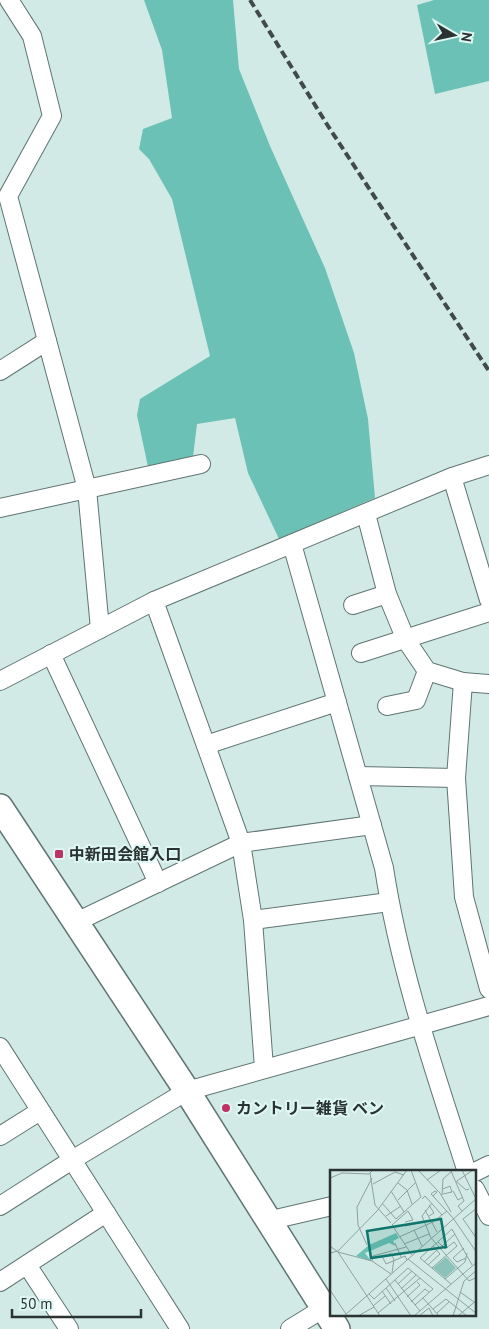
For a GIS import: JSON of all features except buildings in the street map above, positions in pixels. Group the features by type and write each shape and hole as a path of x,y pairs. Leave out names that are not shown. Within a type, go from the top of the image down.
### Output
{"street":[{"path":"9,0 32,36 52,116 4,197 47,341 87,489 100,629"},
{"path":"0,371 47,341"},
{"path":"0,508 201,464"},
{"path":"0,680 154,602 452,477 489,465"},
{"path":"452,477 489,600"},
{"path":"366,514 387,594 406,640 428,671 463,682 489,684"},
{"path":"292,544 384,868 389,902 420,1024 466,1170"},
{"path":"353,605 387,594"},
{"path":"154,602 241,843 252,920 264,1068"},
{"path":"361,653 489,612"},
{"path":"51,654 158,883"},
{"path":"388,706 416,700 428,671"},
{"path":"463,682 456,778 464,897 489,990"},
{"path":"206,745 337,702"},
{"path":"358,776 456,778"},
{"path":"0,807 187,1091 267,1221 337,1329"},
{"path":"76,922 241,843 372,825"},
{"path":"252,920 389,902"},
{"path":"0,1206 187,1091 489,1006"},
{"path":"0,1047 180,1329"},
{"path":"0,1136 40,1111"},
{"path":"476,1172 489,1165"},
{"path":"476,1191 489,1216"},
{"path":"267,1221 330,1206"},
{"path":"0,1282 106,1212"},
{"path":"27,1265 69,1329"},
{"path":"290,1329 324,1308"}],"shaded area":[{"path":"144,0 233,0 239,69 270,146 325,268 354,353 368,419 375,498 279,539 248,473 235,418 197,424 193,457 148,467 137,415 140,399 210,356 172,199 149,159 139,149 143,129 172,118 162,50"},
{"path":"434,0 489,0 489,81 435,94 417,5"}],"railway":[{"path":"250,0 328,126 489,371"}],"place":[{"name":"中新田会館入口","path":"59,854"},
{"name":"カントリー雑貨 ベン","path":"226,1108"}]}
